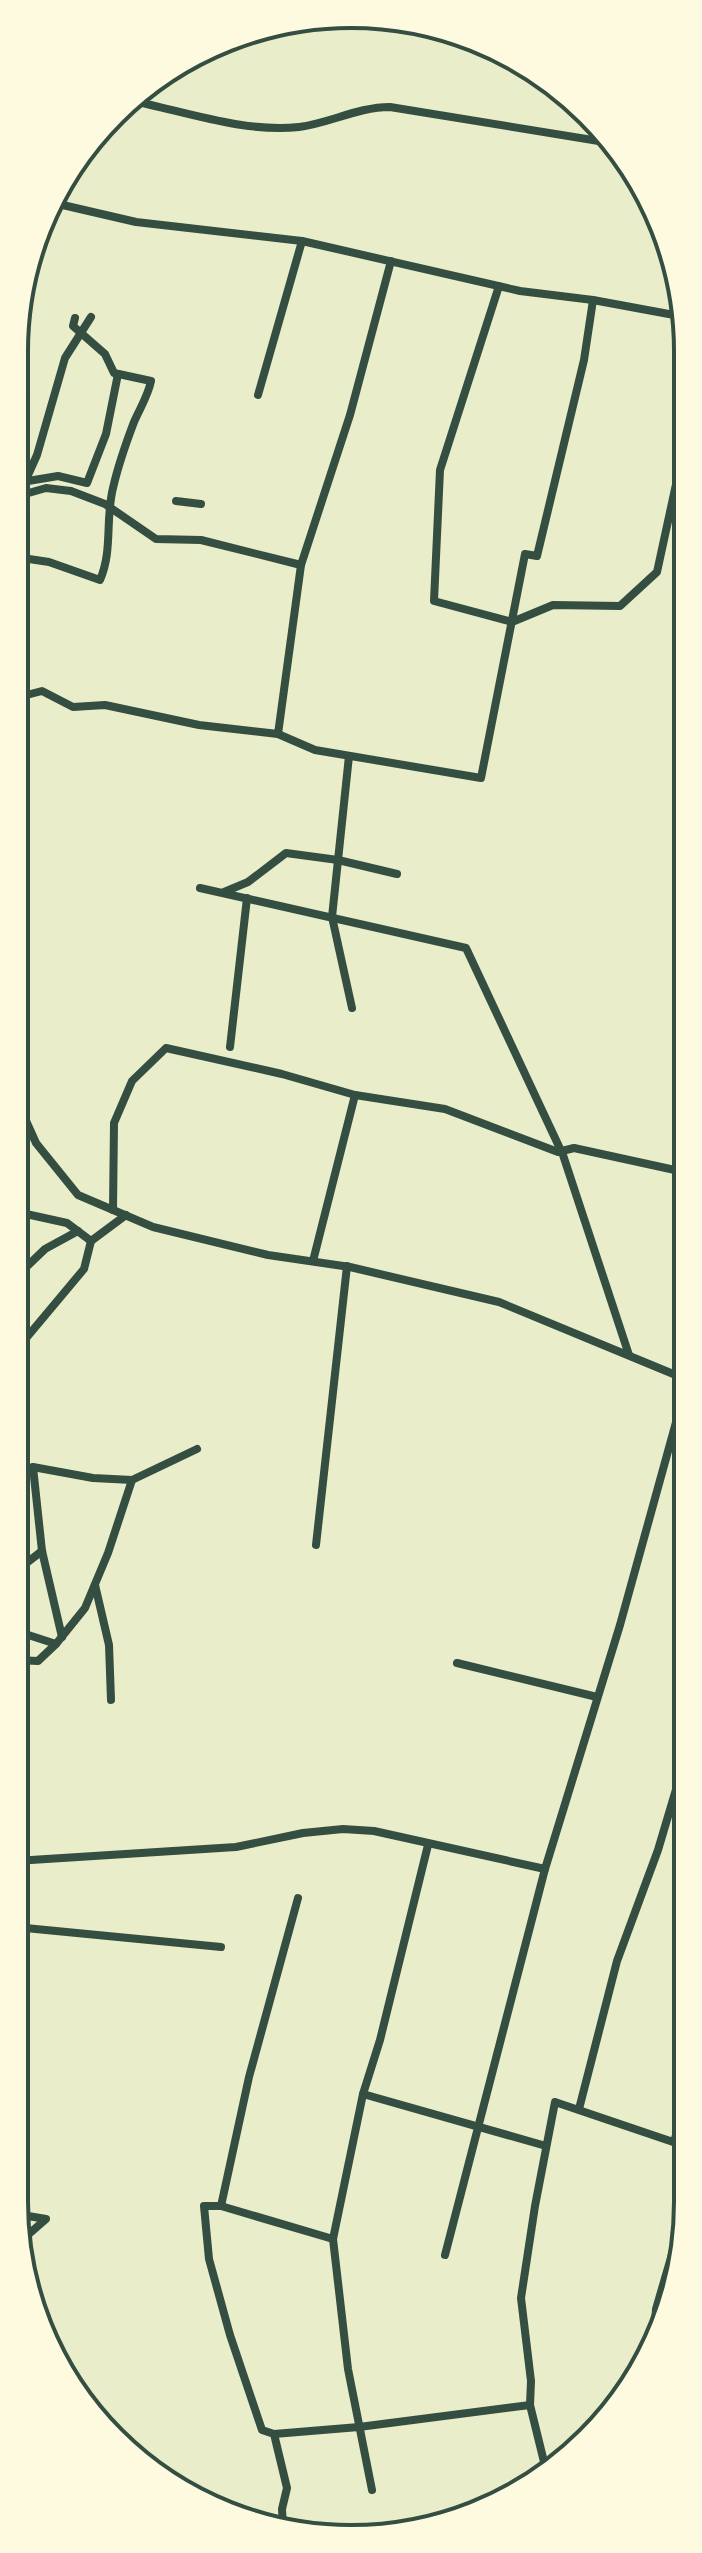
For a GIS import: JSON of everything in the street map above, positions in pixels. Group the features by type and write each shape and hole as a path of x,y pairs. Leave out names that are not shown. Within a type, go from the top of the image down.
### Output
{"street":[{"path":"144,103 237,123 273,127 300,127 371,107 390,107 596,141"},
{"path":"63,205 136,222 302,241 499,286 672,315"},
{"path":"258,395 302,241"},
{"path":"278,734 301,565 350,415 391,261"},
{"path":"499,286 440,470 434,601 512,622 553,605 620,606 657,572 674,494"},
{"path":"28,695 42,691 73,707 105,705 199,725 278,734 315,750 481,778 525,554 537,556 584,360 593,300"},
{"path":"91,317 65,358 28,478 58,476 87,483 106,434 118,374"},
{"path":"28,560 49,562 100,580 108,562 109,507 134,423 151,381 114,373 105,354 73,326 75,318"},
{"path":"28,493 46,488 71,491 109,507 156,539 201,540 301,565"},
{"path":"176,501 201,504"},
{"path":"349,756 332,917 352,1008"},
{"path":"222,893 248,882 286,853 338,860 397,874"},
{"path":"200,888 466,948 562,1151 629,1355"},
{"path":"230,1047 247,898"},
{"path":"113,1210 114,1123 132,1081 166,1048 282,1074 355,1095 445,1109 562,1151 574,1148 674,1170"},
{"path":"313,1261 355,1095"},
{"path":"28,1125 36,1143 78,1195 153,1227 254,1252 347,1266 499,1302 674,1374"},
{"path":"28,1214 67,1223 91,1241"},
{"path":"28,1336 84,1269 91,1241 126,1215"},
{"path":"28,1263 45,1249 78,1231"},
{"path":"316,1545 347,1266"},
{"path":"445,2255 545,1869 674,1428"},
{"path":"59,1641 42,1551 33,1467 93,1478 132,1480 197,1449"},
{"path":"28,1661 38,1661 59,1641 85,1608 118,1526 132,1480"},
{"path":"28,1562 42,1551"},
{"path":"95,1584 109,1645 111,1700"},
{"path":"28,1634 59,1641"},
{"path":"457,1663 597,1697"},
{"path":"579,2109 617,1961 658,1850 674,1796"},
{"path":"28,1860 236,1847 303,1833 343,1829 374,1831 545,1869"},
{"path":"372,2490 340,2313 333,2239 363,2094 380,2040 428,1845"},
{"path":"221,2206 249,2077 298,1898"},
{"path":"28,1928 221,1947"},
{"path":"363,2094 546,2146"},
{"path":"544,2461 530,2405 531,2381 521,2298 555,2102 674,2143"},
{"path":"333,2239 221,2206 204,2206 209,2259 230,2335 262,2430 274,2434 359,2427 530,2405"},
{"path":"29,2216 46,2219 30,2233"},
{"path":"657,2307 664,2281"},
{"path":"274,2434 287,2488 283,2518"}]}
